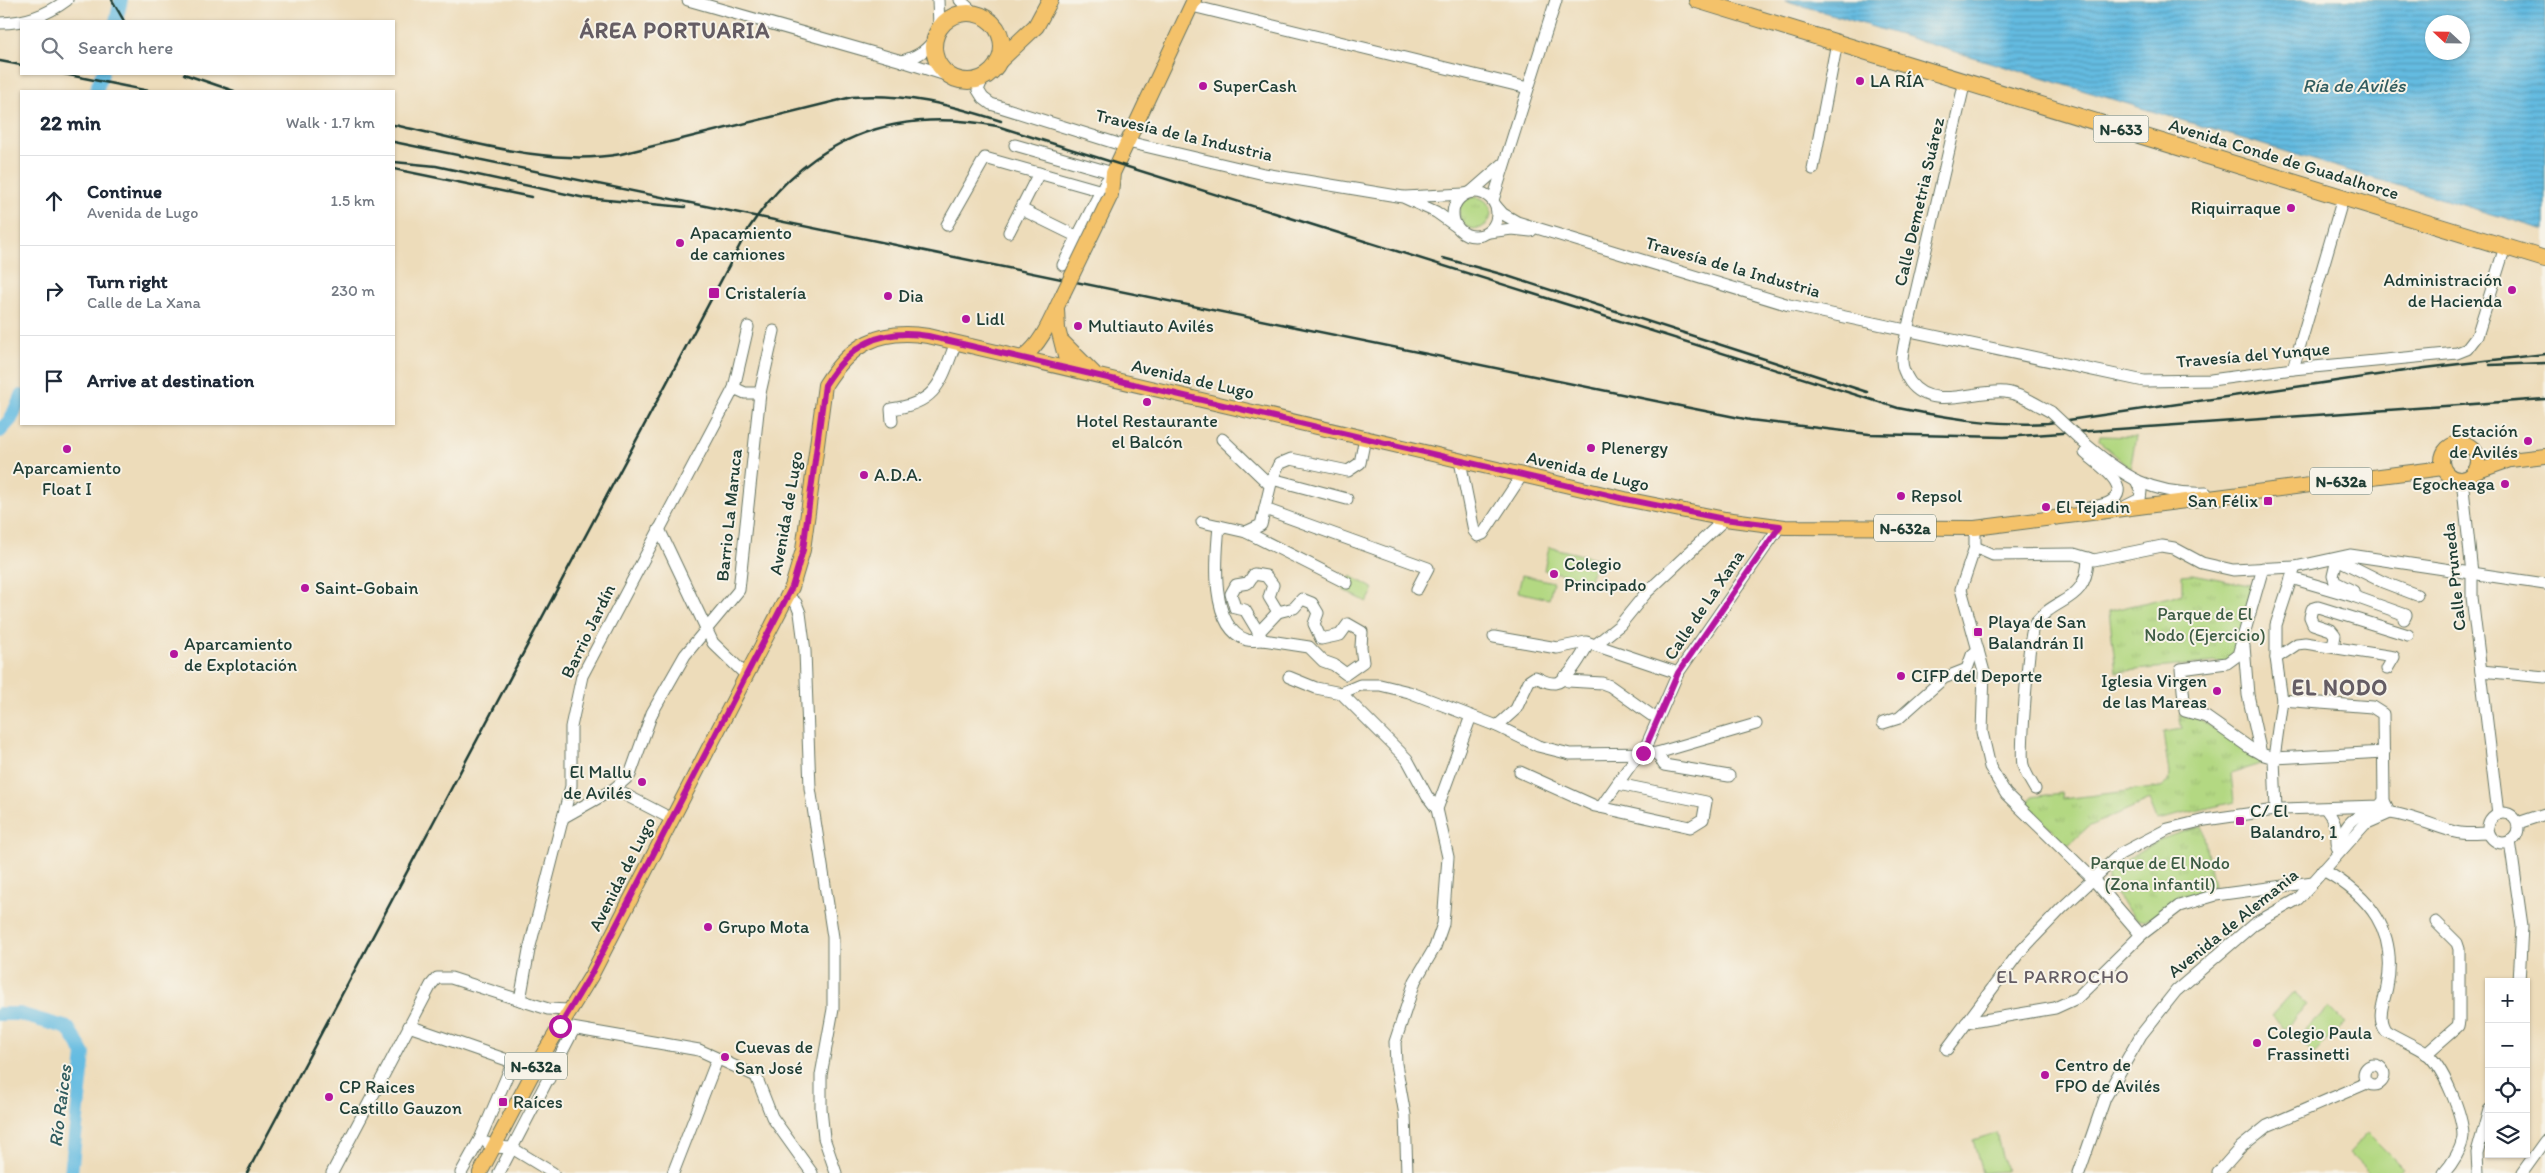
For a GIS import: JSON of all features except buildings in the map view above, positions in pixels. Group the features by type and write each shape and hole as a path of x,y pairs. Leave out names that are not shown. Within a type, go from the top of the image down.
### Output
{"highway":[{"path":"998,62 1002,42 995,27 990,21 974,13 956,14 935,40 940,68 950,76 966,82 983,78 1036,26 1050,0"},
{"name":"Avenida Conde de Guadalhorce","path":"1697,0 1722,4 1837,42 2545,259"},
{"path":"995,27 1006,32 1028,35"}],"main road":[{"path":"1024,358 1034,350 1057,306 1125,146 1193,3"},
{"path":"1057,306 1066,367"},
{"path":"1057,306 1052,344 1066,367"},
{"name":"Avenida de Lugo","path":"560,1026 590,976 788,597 803,550 825,385 838,364 852,351 873,339 894,334 910,333 956,342 1625,499 1724,519 1780,526 1975,528 2266,490"},
{"path":"1061,340 1097,375"},
{"name":"N-632a","path":"2266,490 2416,472 2442,462 2445,449 2458,442 2510,460"},
{"path":"2442,462 2452,478 2467,476 2478,462 2474,449"},
{"name":"N-632a","path":"2467,476 2510,460 2545,456"},
{"name":"N-632a","path":"480,1173 539,1061 560,1026"}],"street":[{"path":"24,20 39,16 66,0"},
{"path":"688,0 902,60 950,76"},
{"path":"902,60 914,57 927,49 935,40 938,0"},
{"path":"960,0 974,13"},
{"path":"1489,232 1497,220 1495,203 1503,164 1556,0"},
{"path":"1193,3 1528,88"},
{"path":"0,23 20,21"},
{"path":"1813,169 1837,42"},
{"name":"Travesía de la Industria","path":"983,78 978,90 983,98 991,104 1125,146 1132,143 1264,174 1403,197 1452,193 1486,194 1509,218 1550,233 1757,297 1907,331"},
{"name":"Calle Demetria Suárez","path":"1907,331 1965,81"},
{"path":"1015,145 1113,173"},
{"path":"947,225 985,158 1106,193 1078,237 1063,266"},
{"path":"1457,228 1454,221 1454,206 1503,164"},
{"path":"1009,232 1039,173"},
{"name":"Travesía de la Industria","path":"1403,197 1436,212 1468,236 1475,237 1489,232 1512,229 1550,233"},
{"path":"2293,369 2343,198"},
{"path":"1021,209 1078,237"},
{"name":"Travesía del Yunque","path":"1907,331 2144,381 2211,380 2293,369 2457,353 2467,349 2476,336 2505,247"},
{"name":"Barrio Jardín","path":"520,1000 529,950 571,786 571,727 582,676 734,388 748,327"},
{"name":"Barrio La Maruca","path":"564,817 614,789 630,775 652,713 685,655 739,590 760,393 774,331"},
{"path":"1907,331 1902,362 1906,376 1915,388 1930,396 1948,398 1986,391 2007,392 2028,400 2048,413 2114,478 2118,486 2117,494 2110,502 2062,516"},
{"path":"892,421 891,409 909,406 932,394 944,375 956,342"},
{"path":"734,388 745,393 760,393"},
{"path":"1246,532 1261,525 1271,482 1279,464 1291,459 1348,471 1360,463 1365,438"},
{"path":"1222,439 1271,482 1347,499"},
{"path":"2080,443 2136,480 2158,490 2180,494 2266,490"},
{"path":"1460,460 1474,531 1478,536 1483,534 1522,475"},
{"name":"Calle Pruneda","path":"2467,476 2472,597 2498,814"},
{"path":"2121,508 2140,499 2141,491 2136,480"},
{"path":"1265,508 1428,568 1417,589"},
{"path":"1497,726 1516,708 1529,681 1535,677 1555,683 1564,677 1592,644 1620,625 1646,593 1724,519"},
{"path":"1202,522 1246,532 1347,583"},
{"path":"1219,526 1215,566 1224,618 1235,633 1248,640 1260,636 1309,647 1312,651 1323,661 1334,665 1346,674 1363,662 1362,632 1348,624 1340,635 1321,639 1312,651"},
{"name":"Calle de La Xana","path":"1601,808 1632,763 1643,753 1678,673 1780,526"},
{"path":"1975,528 1975,547 1961,589 1984,672 1982,732 1990,767 2006,794 2092,878 2141,935"},
{"path":"659,529 713,643 747,676"},
{"path":"1975,547 1994,555 2074,554 2094,560 2162,546 2174,548 2202,562 2232,570 2264,568 2293,573 2405,617"},
{"path":"2293,573 2350,555 2545,584"},
{"path":"2035,789 2023,766 2021,748 2031,653 2030,632 2044,615 2082,588 2088,575 2088,558"},
{"path":"2337,559 2383,582 2417,595"},
{"path":"2337,559 2333,576 2335,582 2353,591 2353,596"},
{"path":"2264,568 2238,655 2227,664 2180,669 2185,711 2206,717 2250,748 2274,758 2384,752"},
{"path":"2276,810 2274,758 2282,700 2276,658 2276,625 2293,573"},
{"path":"1260,636 1245,610 1235,608 1231,594 1236,585 1248,583 1254,574 1266,576 1273,585 1269,597 1278,612"},
{"path":"788,597 796,603 800,613 805,650 810,788 832,937 833,1009 821,1075 820,1109 824,1138 836,1173"},
{"path":"1260,636 1278,612 1294,608 1302,599 1312,603 1318,613 1314,624 1321,639"},
{"path":"2333,647 2335,635 2331,630 2313,624 2310,617 2312,609 2318,607 2408,635"},
{"path":"1494,636 1557,648 1592,644 1678,673"},
{"path":"2244,640 2243,657 2248,695 2261,754"},
{"path":"2276,658 2297,644 2305,643 2394,657 2387,669"},
{"path":"1883,723 1899,718 1944,678 1967,669 1972,655 1978,650"},
{"path":"2481,671 2545,678"},
{"path":"1289,677 1316,688 1341,692 1360,684 1380,685 1409,692 1497,726 1538,746 1570,754 1657,753 1756,724"},
{"path":"1564,677 1568,680 1602,683 1610,686 1651,715"},
{"path":"1341,692 1407,759 1426,796 1437,809 1448,857 1443,924 1435,947 1416,981 1395,1042 1396,1064 1406,1115 1408,1173"},
{"path":"2282,700 2372,707 2383,714 2384,801 2390,814"},
{"path":"1437,809 1471,716"},
{"path":"1657,753 1664,765 1729,776"},
{"path":"1520,772 1564,794 1601,808 1690,827 1703,819 1706,802 1618,784"},
{"path":"614,789 672,819"},
{"path":"1947,1049 2018,954 2092,878 2120,854 2168,829 2205,820 2276,810 2379,806 2384,801"},
{"path":"2326,809 2333,814 2365,824"},
{"path":"2326,809 2334,820 2338,834 2336,848"},
{"path":"2353,820 2365,814 2378,812 2412,817 2457,833 2489,833 2498,842 2510,841 2516,835 2518,823"},
{"name":"Avenida de Alemania","path":"2079,1173 2105,1098 2142,1035 2176,990 2254,924 2298,899 2365,824 2390,814"},
{"path":"2489,833 2490,822 2498,814 2508,814 2518,823"},
{"path":"2518,823 2545,814"},
{"name":"Avenida de Alemania","path":"2326,866 2344,831 2353,820"},
{"path":"2510,841 2522,926 2519,978"},
{"path":"2326,866 2354,890 2374,911 2384,927 2389,957 2388,984 2381,1023 2386,1032 2426,1054 2441,1070 2459,1116 2463,1136 2456,1154 2444,1173"},
{"path":"1966,1023 2055,1008 2078,998 2141,935 2179,906 2216,895 2313,882"},
{"path":"2289,886 2296,891 2298,899"},
{"path":"2426,1054 2458,1026 2459,1022 2459,949 2457,943 2436,922"},
{"path":"332,1173 409,1026 437,978 451,978 548,1009 569,1010"},
{"path":"409,1026 513,1062 539,1061 548,1080"},
{"path":"560,1026 699,1050 717,1060 756,1076 772,1117 812,1173"},
{"path":"499,1173 574,1029"},
{"path":"673,1173 717,1060"},
{"path":"461,1173 480,1139 513,1062"},
{"path":"2218,1173 2241,1147 2267,1126 2367,1083"},
{"path":"2478,1173 2478,1153 2488,1113"},
{"path":"480,1139 494,1147 512,1148 553,1173"},
{"path":"2522,1173 2545,1141"}],"green space":[{"path":"1475,197 1487,201 1491,213 1487,225 1475,229 1463,225 1459,213 1463,201"},
{"path":"2100,436 2136,437 2130,468 2099,441"},
{"path":"1549,547 1595,558 1590,580 1544,570"},
{"name":"Parque de El Nodo (Ejercicio)","path":"2193,574 2255,586 2242,640 2227,661 2116,672 2109,611 2182,594 2182,575"},
{"path":"1522,575 1553,582 1549,599 1518,592"},
{"path":"1351,576 1374,589 1367,602 1343,590"},
{"path":"2179,715 2196,717 2267,762 2231,773 2234,802 2157,820 2149,800 2088,827 2068,845 2029,809 2028,802 2032,797 2062,793 2063,799 2161,787 2168,782 2169,774 2163,732 2182,729"},
{"name":"Parque de El Nodo (Zona infantil)","path":"2202,827 2214,886 2175,901 2145,921 2136,919 2108,885 2108,874 2131,857 2162,839"},
{"path":"2294,992 2307,1004 2285,1028 2272,1016"},
{"path":"2329,1007 2345,1023 2314,1054 2297,1038"},
{"path":"1996,1133 2006,1171 1982,1173 1973,1140"},
{"path":"2368,1133 2403,1168 2398,1173 2369,1173 2349,1153"}],"water":[{"name":"Ría de Avilés","path":"1784,0 2545,0 2545,230"}],"waterway":[{"name":"Río Raices","path":"116,20 121,0"},
{"name":"Río Raices","path":"96,90 102,75"},
{"name":"Río Raices","path":"0,431 11,419 20,398"},
{"name":"Río Raices","path":"0,1014 19,1014 68,1028 84,1054 71,1173"}],"railway":[{"path":"112,0 123,20"},
{"path":"0,61 20,65"},
{"path":"69,75 144,90"},
{"path":"187,75 231,90"},
{"path":"395,125 507,150 564,157 593,157 621,154 852,97 872,96 928,101 1001,121"},
{"path":"247,1173 749,228 772,197 798,172 826,151 856,136 888,126 923,121 959,121 997,126 1898,408 1973,420 2029,424 2048,423 2425,368 2545,354"},
{"path":"395,142 1750,420 1869,434 2004,437 2545,399"},
{"path":"395,162 436,166 585,198 685,207"},
{"path":"395,169 531,197"},
{"path":"1443,258 1501,274 1867,392"},
{"path":"2490,365 2545,363"}],"place":[{"name":"LA RÍA","path":"1860,81"},
{"name":"SuperCash","path":"1203,86"},
{"name":"Riquirraque","path":"2291,208"},
{"name":"Apacamiento de camiones","path":"680,243"},
{"name":"Administración de Hacienda","path":"2512,290"},
{"name":"Cristalería","path":"714,293"},
{"name":"Dia","path":"888,296"},
{"name":"Lidl","path":"966,319"},
{"name":"Multiauto Avilés","path":"1078,326"},
{"name":"Hotel Restaurante el Balcón","path":"1147,402"},
{"name":"Estación de Avilés","path":"2528,441"},
{"name":"Plenergy","path":"1591,448"},
{"name":"Aparcamiento Float I","path":"67,449"},
{"name":"A.D.A.","path":"864,475"},
{"name":"Egocheaga","path":"2505,484"},
{"name":"Repsol","path":"1901,496"},
{"name":"San Félix","path":"2268,501"},
{"name":"El Tejadin","path":"2046,507"},
{"name":"Colegio Principado","path":"1554,574"},
{"name":"Saint-Gobain","path":"305,588"},
{"name":"Playa de San Balandrán II","path":"1978,632"},
{"name":"Aparcamiento de Explotación","path":"174,654"},
{"name":"CIFP del Deporte","path":"1901,676"},
{"name":"Iglesia Virgen de las Mareas","path":"2217,691"},
{"name":"El Mallu de Avilés","path":"642,782"},
{"name":"C/ El Balandro, 1","path":"2240,821"},
{"name":"Grupo Mota","path":"708,927"},
{"name":"Colegio Paula Frassinetti","path":"2257,1043"},
{"name":"Cuevas de San José","path":"725,1057"},
{"name":"Centro de FPO de Avilés","path":"2045,1075"},
{"name":"CP Raices Castillo Gauzon","path":"329,1097"},
{"name":"Raíces","path":"503,1102"}],"district":[{"name":"ÁREA PORTUARIA","path":"675,30"},
{"name":"EL NODO","path":"2340,687"},
{"name":"EL PARROCHO","path":"2063,976"}],"route":[{"path":"560,1026 590,976 773,627 792,587 803,550 825,385 838,364 852,351 873,339 894,334 910,333 928,336 1625,499 1724,519 1780,526 1678,673 1643,753"}]}
